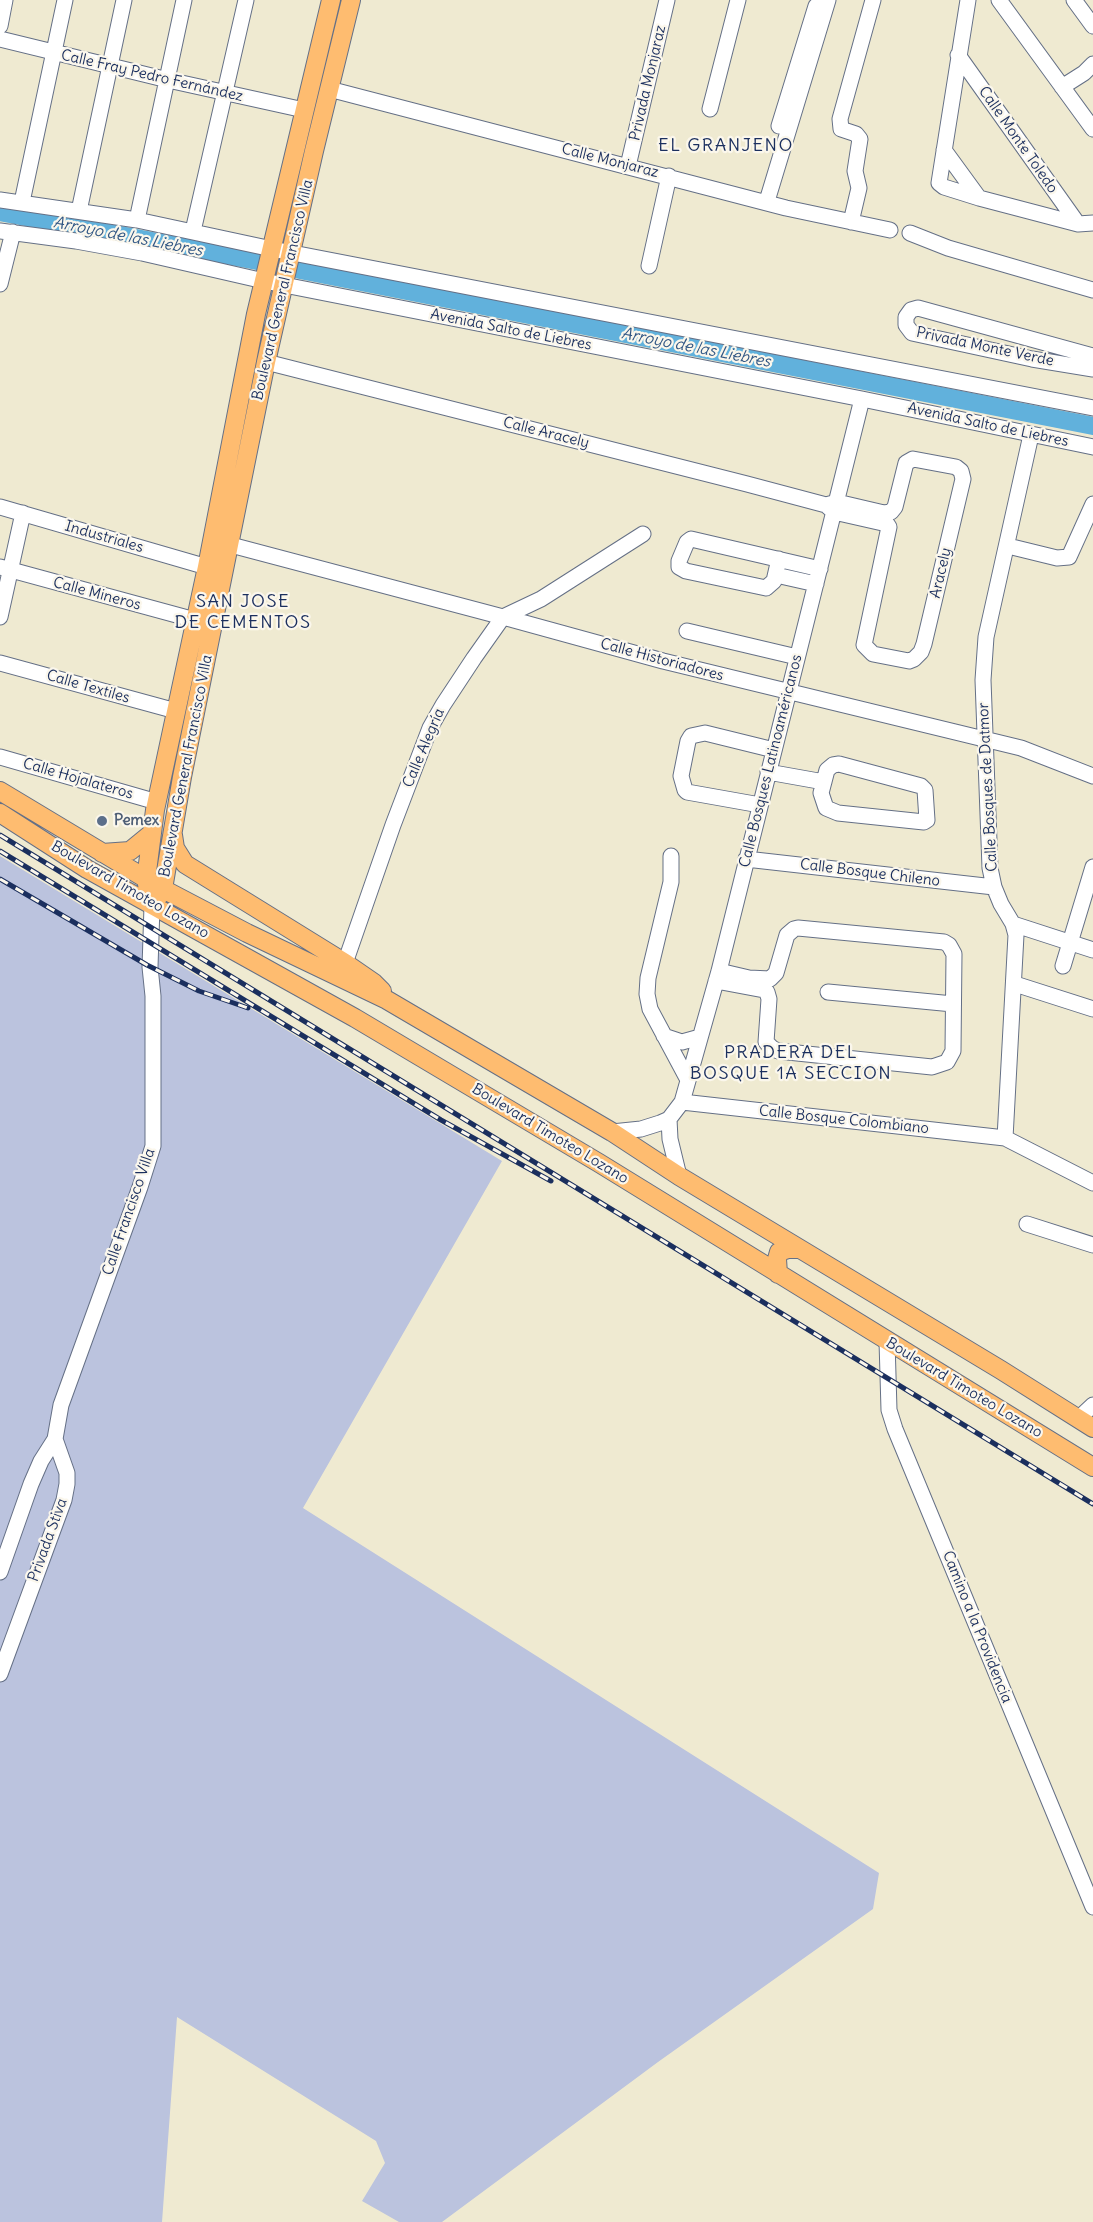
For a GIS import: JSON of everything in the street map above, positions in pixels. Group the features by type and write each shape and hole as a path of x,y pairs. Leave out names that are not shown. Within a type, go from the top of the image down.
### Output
{"main road":[{"name":"Boulevard General Francisco Villa","path":"152,906 146,879 157,802 207,567 243,378 331,0"},
{"name":"Boulevard General Francisco Villa","path":"152,906 163,889 172,831 266,362 351,0"},
{"name":"Boulevard Timoteo Lozano","path":"0,791 163,889 246,933 341,970 387,1000 612,1132 679,1176 1086,1423"},
{"name":"Boulevard Timoteo Lozano","path":"0,813 87,869 242,953 599,1163 1093,1467"},
{"path":"172,831 176,848 185,864 341,970"},
{"path":"102,853 130,851 152,832"},
{"path":"731,1245 749,1247 757,1243 758,1233 751,1218"},
{"path":"778,1275 779,1252 799,1249"}],"street":[{"path":"0,26 5,0"},
{"path":"22,202 65,0"},
{"path":"79,211 124,0"},
{"path":"137,220 184,0"},
{"path":"193,231 246,0"},
{"name":"Privada Monjaraz","path":"628,166 667,0"},
{"path":"710,109 738,0"},
{"path":"814,31 818,0"},
{"path":"762,200 814,31 828,0"},
{"path":"851,222 859,188 855,171 860,139 856,134 841,129 840,119 873,0"},
{"path":"968,0 939,180 941,185 979,198 1086,224"},
{"path":"999,0 1093,129"},
{"path":"1074,0 1093,26"},
{"name":"Calle Fray Pedro Fernández","path":"0,39 304,110"},
{"name":"Calle Monte Toledo","path":"958,55 1086,224"},
{"path":"1065,91 1093,64"},
{"path":"1065,91 1093,78"},
{"name":"Calle Monjaraz","path":"329,89 786,207 890,230"},
{"path":"944,150 979,198"},
{"path":"649,266 669,176"},
{"name":"Avenida Salto de Liebres","path":"0,200 137,220 193,231 268,265 285,283 1093,447"},
{"path":"0,284 6,231"},
{"name":"Avenida Salto de Liebres","path":"6,231 142,253 268,265 291,256 1093,408"},
{"path":"910,233 948,248 1093,290"},
{"name":"Privada Monte Verde","path":"1093,357 918,308 911,309 906,318 906,325 912,333 1032,359 1093,369"},
{"name":"Calle Aracely","path":"266,362 832,506"},
{"name":"Calle Bosques Latinoaméricanos","path":"669,1119 682,1102 718,976 820,569 832,506 862,399"},
{"name":"Calle Bosques de Datmor","path":"1005,1138 1016,935 1013,924 994,887 989,852 983,680 986,644 1031,435"},
{"name":"Aracely","path":"913,459 956,467 962,473 963,479 924,644 918,657 909,661 873,654 864,645 889,527 887,524 832,506 891,512 906,463 913,459"},
{"path":"1008,546 1057,558 1069,557 1093,504"},
{"name":"Industriales","path":"0,507 207,567"},
{"path":"0,617 5,568 23,513"},
{"path":"503,617 541,599 643,534"},
{"path":"779,559 774,582 766,588 686,571 679,567 679,561 687,542 691,539 779,559 820,569"},
{"name":"Calle Historiadores","path":"231,545 663,662 1021,748 1093,776"},
{"name":"Calle Mineros","path":"5,568 195,620"},
{"path":"776,575 816,584"},
{"name":"Calle Alegría","path":"341,970 430,728 503,617"},
{"path":"687,631 797,657"},
{"name":"Calle Textiles","path":"0,663 176,711"},
{"path":"760,805 684,790 681,776 687,741 696,733 705,733 774,750"},
{"name":"Calle Hojalateros","path":"0,757 157,802"},
{"path":"839,764 921,786 925,790 928,817 924,822 838,813 826,808 821,793 824,782 830,767 839,764"},
{"path":"768,772 824,782"},
{"path":"672,856 671,882 648,978 647,994 650,1009 688,1080"},
{"name":"Calle Bosque Chileno","path":"746,859 994,887"},
{"path":"1063,966 1093,867"},
{"name":"Calle Francisco Villa","path":"55,1439 61,1405 153,1146 153,996 150,967 152,906"},
{"path":"1013,924 1093,950"},
{"path":"798,928 944,942 949,945 954,954 953,1051 951,1057 941,1066 920,1066 788,1052 772,1048 768,1045 766,1038 769,999 767,992 718,976 770,979 776,973 787,935 798,928"},
{"path":"1015,984 1093,1009"},
{"path":"828,992 953,1004"},
{"path":"664,1036 682,1042 700,1037"},
{"name":"Calle Bosque Colombiano","path":"682,1102 1005,1138"},
{"path":"612,1132 641,1129 669,1119 670,1139 679,1176"},
{"path":"1005,1138 1093,1183"},
{"path":"1027,1224 1093,1245"},
{"name":"Camino a la Providencia","path":"887,1341 889,1410 895,1428 1093,1907"},
{"path":"1086,1423 1093,1405"},
{"path":"0,1572 31,1484 41,1461 55,1439"},
{"name":"Privada Stiva","path":"0,1674 64,1500 67,1473 55,1439"}],"shaded area":[{"path":"0,856 502,1161 303,1508 879,1873 873,1909 658,2062 442,2222 399,2222 362,2201 385,2163 376,2141 177,2017 162,2222 0,2222"}],"waterway":[{"name":"Arroyo de las Liebres","path":"0,212 257,261"},
{"name":"Arroyo de las Liebres","path":"300,270 1093,426"}],"railway":[{"path":"0,835 1093,1504"},
{"path":"0,851 441,1120 551,1181"},
{"path":"0,879 147,965 199,991 248,1008"}],"place":[{"name":"Pemex","path":"102,821"}],"district":[{"name":"EL GRANJENO","path":"726,146"},
{"name":"SAN JOSE DE CEMENTOS","path":"243,612"},
{"name":"PRADERA DEL BOSQUE 1A SECCION","path":"791,1063"}]}
